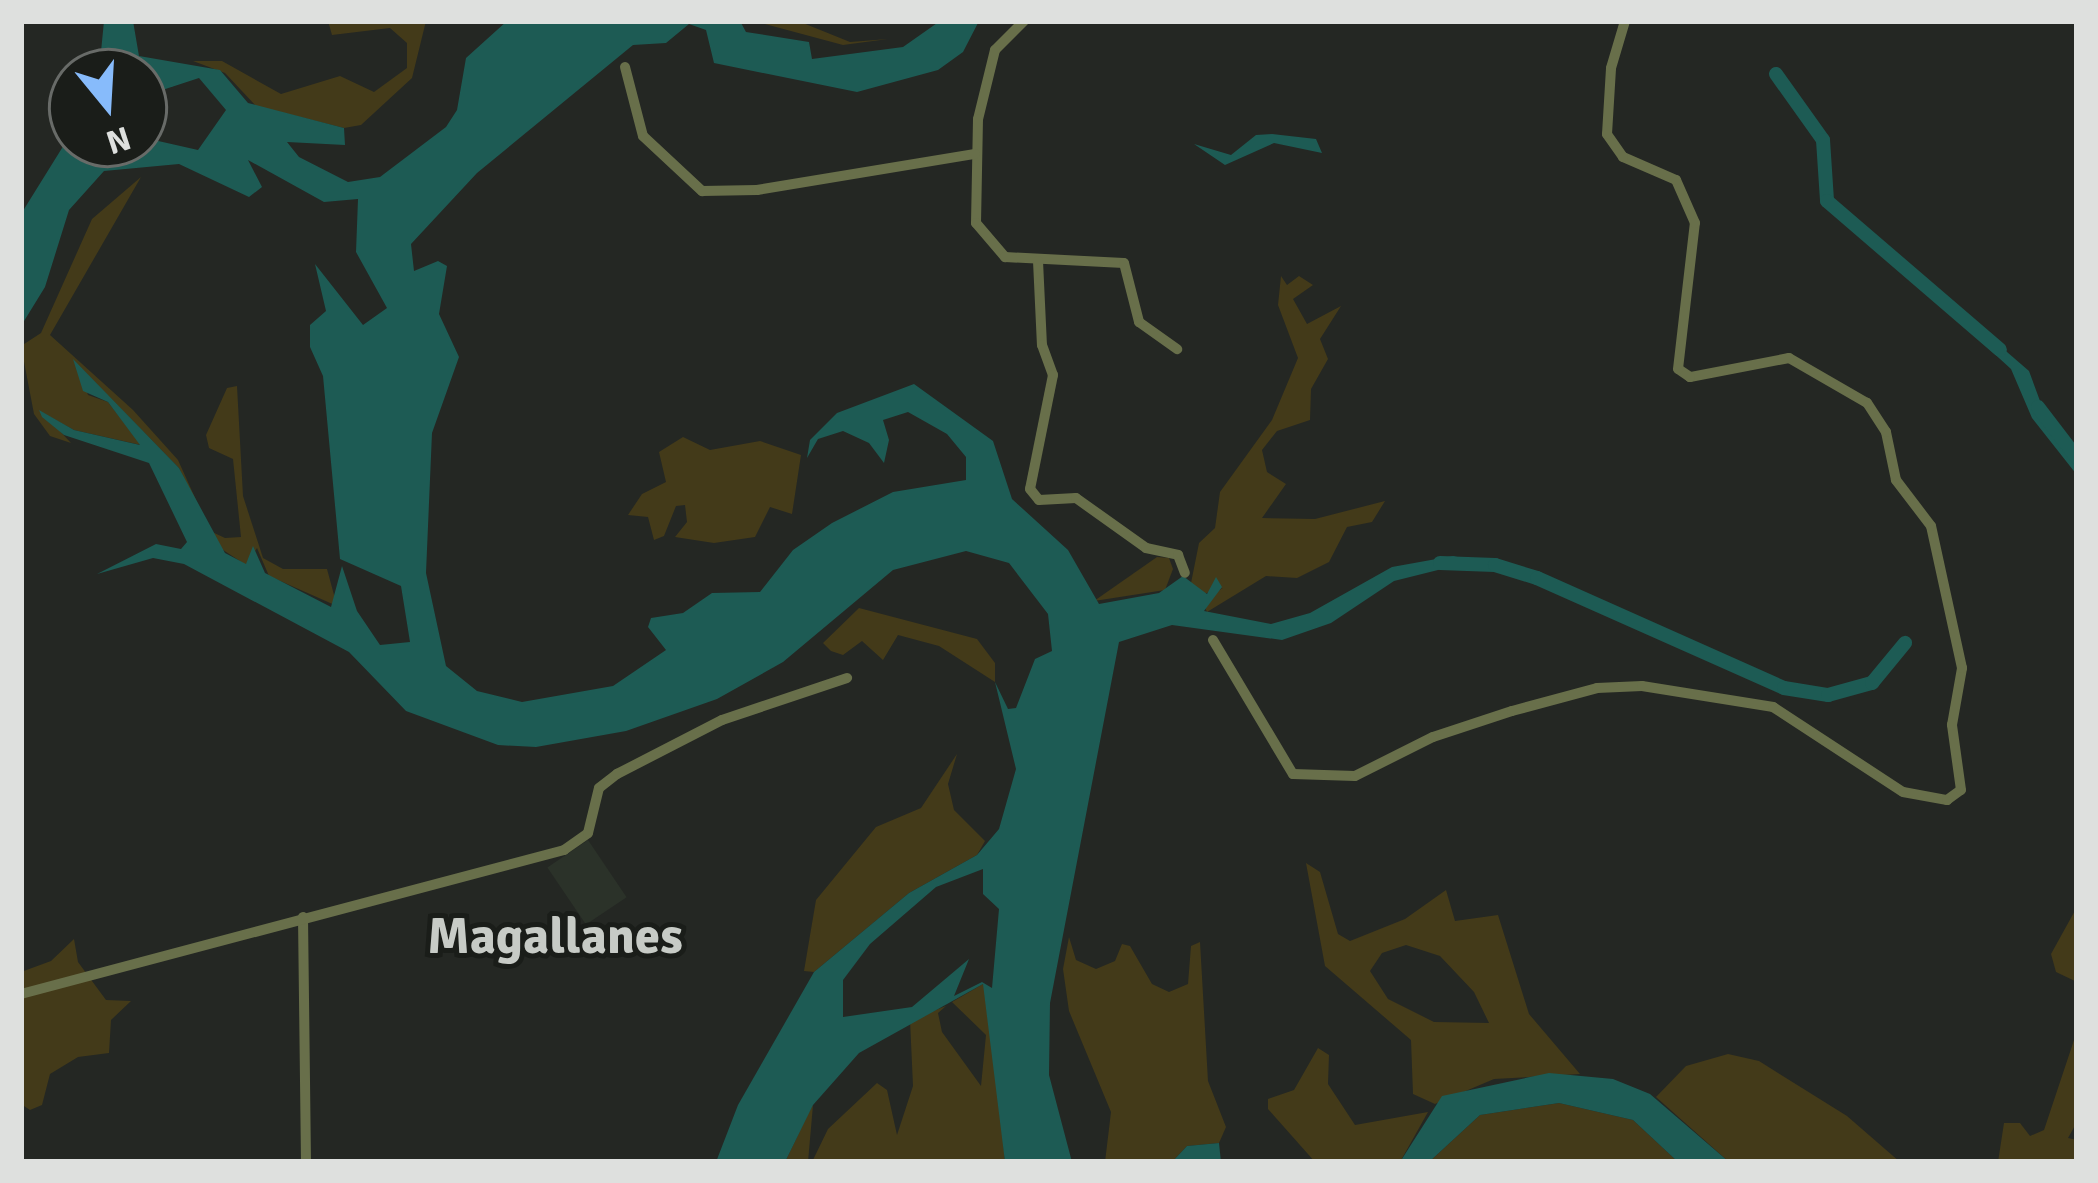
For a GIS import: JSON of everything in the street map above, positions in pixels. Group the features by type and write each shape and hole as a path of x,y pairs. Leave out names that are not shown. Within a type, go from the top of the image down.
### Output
{"street":[{"path":"1024,21 995,50 976,154 976,224 1005,257 1129,266 1139,322 1177,349"},
{"path":"1214,640 1293,774 1354,776 1432,737 1512,711 1597,688 1642,686 1773,707 1904,792 1947,800 1961,790 1952,724 1962,668 1931,526 1896,479 1867,403 1789,358 1690,377 1678,369 1695,223 1676,180 1623,158 1607,134 1611,68 1625,21"},
{"path":"625,67 643,136 702,190 758,190 976,154"},
{"path":"1038,261 1042,345 1053,375 1030,489 1039,500 1076,498 1146,548 1178,555 1185,573"},
{"path":"21,994 564,850 588,833 599,788 616,774 722,720 847,678"},
{"path":"303,917 306,1162"}],"shaded area":[{"path":"328,21 426,21 412,78 361,125 344,128 256,106 225,73 193,61 222,61 281,94 340,76 374,92 407,68 407,43 390,28 332,35"},
{"path":"754,21 803,23 850,42 888,39 843,45"},
{"path":"141,177 50,335 133,410 178,460 210,531 225,538 241,537 233,459 209,448 206,435 227,388 237,386 243,496 263,558 283,569 327,569 337,606 269,576 257,548 246,565 217,546 179,468 79,366 88,395 108,402 141,445 74,430 43,413 71,443 50,436 34,414 21,346 41,333 92,219"},
{"path":"1281,276 1287,285 1299,276 1313,285 1293,299 1307,324 1341,306 1320,339 1328,359 1311,389 1310,420 1277,431 1262,450 1267,472 1286,484 1262,518 1315,519 1385,501 1372,522 1347,527 1329,562 1297,578 1266,576 1207,612 1202,600 1223,588 1200,595 1191,583 1199,543 1215,528 1220,492 1272,420 1298,358 1278,305"},
{"path":"683,437 710,450 760,441 801,455 792,514 770,507 755,537 714,543 675,537 687,522 685,505 676,506 664,536 654,540 648,517 628,515 642,494 666,482 659,452"},
{"path":"1157,557 1169,558 1173,569 1165,590 1094,601"},
{"path":"859,608 977,639 995,663 995,682 939,646 898,635 883,660 862,641 843,655 831,651 823,643"},
{"path":"957,754 948,784 954,810 985,841 977,855 909,893 814,972 804,971 816,900 876,827 921,808"},
{"path":"588,840 627,897 586,925 547,867"},
{"path":"1306,863 1320,872 1338,934 1350,941 1405,919 1446,890 1455,921 1498,915 1529,1014 1580,1074 1494,1079 1435,1104 1413,1094 1411,1040 1325,966","holes":["1406,945 1440,956 1474,992 1489,1023 1434,1022 1388,999 1370,971 1382,953"]},
{"path":"2077,907 2077,982 2056,972 2051,954"},
{"path":"1069,937 1076,960 1096,969 1115,961 1122,944 1130,946 1152,984 1169,992 1188,984 1191,946 1200,942 1208,1081 1226,1127 1219,1143 1187,1146 1172,1162 1105,1162 1111,1112 1069,1011 1063,969"},
{"path":"74,939 78,962 106,1000 131,1001 111,1020 109,1053 78,1057 50,1074 42,1105 30,1110 21,1104 21,972 51,961"},
{"path":"983,984 990,993 1005,1162 812,1162 828,1129 877,1083 887,1090 897,1135 913,1086 910,1020 946,1006 938,1013 942,1032 981,1086 986,1035 952,1002"},
{"path":"2077,1031 2077,1122 2068,1138 2077,1140 2077,1162 1998,1162 2004,1123 2020,1123 2030,1136 2044,1130"},
{"path":"1318,1048 1329,1055 1328,1084 1355,1125 1428,1112 1400,1162 1315,1162 1268,1109 1268,1099 1294,1090"},
{"path":"1728,1054 1759,1061 1847,1116 1900,1162 1729,1162 1656,1097 1686,1066"},
{"path":"1559,1103 1633,1120 1678,1162 1429,1162 1480,1115"},
{"path":"813,1105 808,1162 785,1162 807,1116"}],"water":[{"path":"104,21 133,21 138,48 101,48"},
{"path":"507,21 740,21 746,32 809,42 812,59 903,47 940,21 979,21 963,52 938,70 857,92 714,63 706,30 689,24 666,43 633,45 477,173 411,244 414,271 438,261 447,266 439,314 459,357 432,433 426,573 446,666 477,691 522,702 613,686 666,650 648,627 651,618 683,613 712,593 760,592 793,550 832,523 893,492 966,480 966,457 947,434 908,412 883,420 889,440 884,463 869,443 843,431 818,439 807,458 810,440 837,413 914,384 993,441 1012,499 1068,550 1099,604 1159,593 1183,576 1207,594 1216,577 1222,587 1204,611 1271,624 1310,613 1392,567 1453,556 1474,561 1394,581 1331,623 1282,640 1172,625 1119,642 1050,1003 1049,1075 1072,1162 1005,1162 983,984 859,1053 813,1105 785,1162 716,1162 738,1105 814,972 909,893 977,855 999,829 1016,769 995,682 1008,709 1016,708 1035,659 1052,651 1048,614 1009,563 966,551 893,570 783,662 717,699 626,731 536,747 498,745 406,711 349,652 184,564 153,558 97,574 156,544 181,549 187,542 149,463 64,435 42,417 39,410 74,430 140,445 108,402 83,391 73,359 179,468 225,553 246,564 253,546 265,573 331,607 342,566 357,611 380,645 410,642 401,586 340,559 323,376 310,347 310,325 326,311 315,264 363,325 387,308 356,252 358,199 324,202 248,160 262,187 249,197 179,164 168,165 168,143 198,150 226,110 199,78 168,88 168,61 220,70 248,103 344,128 345,145 287,142 299,157 348,182 380,177 446,127 457,110 466,58","holes":["983,869 983,894 999,909 992,988 982,982 954,996 969,959 912,1007 843,1017 843,980 870,944 936,887"]},
{"path":"1256,135 1316,139 1322,153 1274,143 1225,165 1194,144 1231,155"},
{"path":"50,168 136,168 104,171 69,210 45,287 21,326 21,214"},
{"path":"1977,338 1992,339 2029,371 2050,428 2077,457 2077,475 2032,418 2011,369"},
{"path":"1549,1073 1613,1079 1650,1094 1729,1162 1678,1162 1633,1120 1559,1103 1480,1115 1429,1162 1400,1162 1442,1096"},
{"path":"1219,1143 1221,1162 1172,1162 1187,1146"}],"waterway":[{"path":"1776,74 1823,140 1827,201 2000,350"},
{"path":"2038,407 2077,458"},
{"path":"1440,563 1495,565 1537,578 1784,688 1828,695 1872,683 1905,643"}],"district":[{"name":"Magallanes","path":"555,937"}]}
